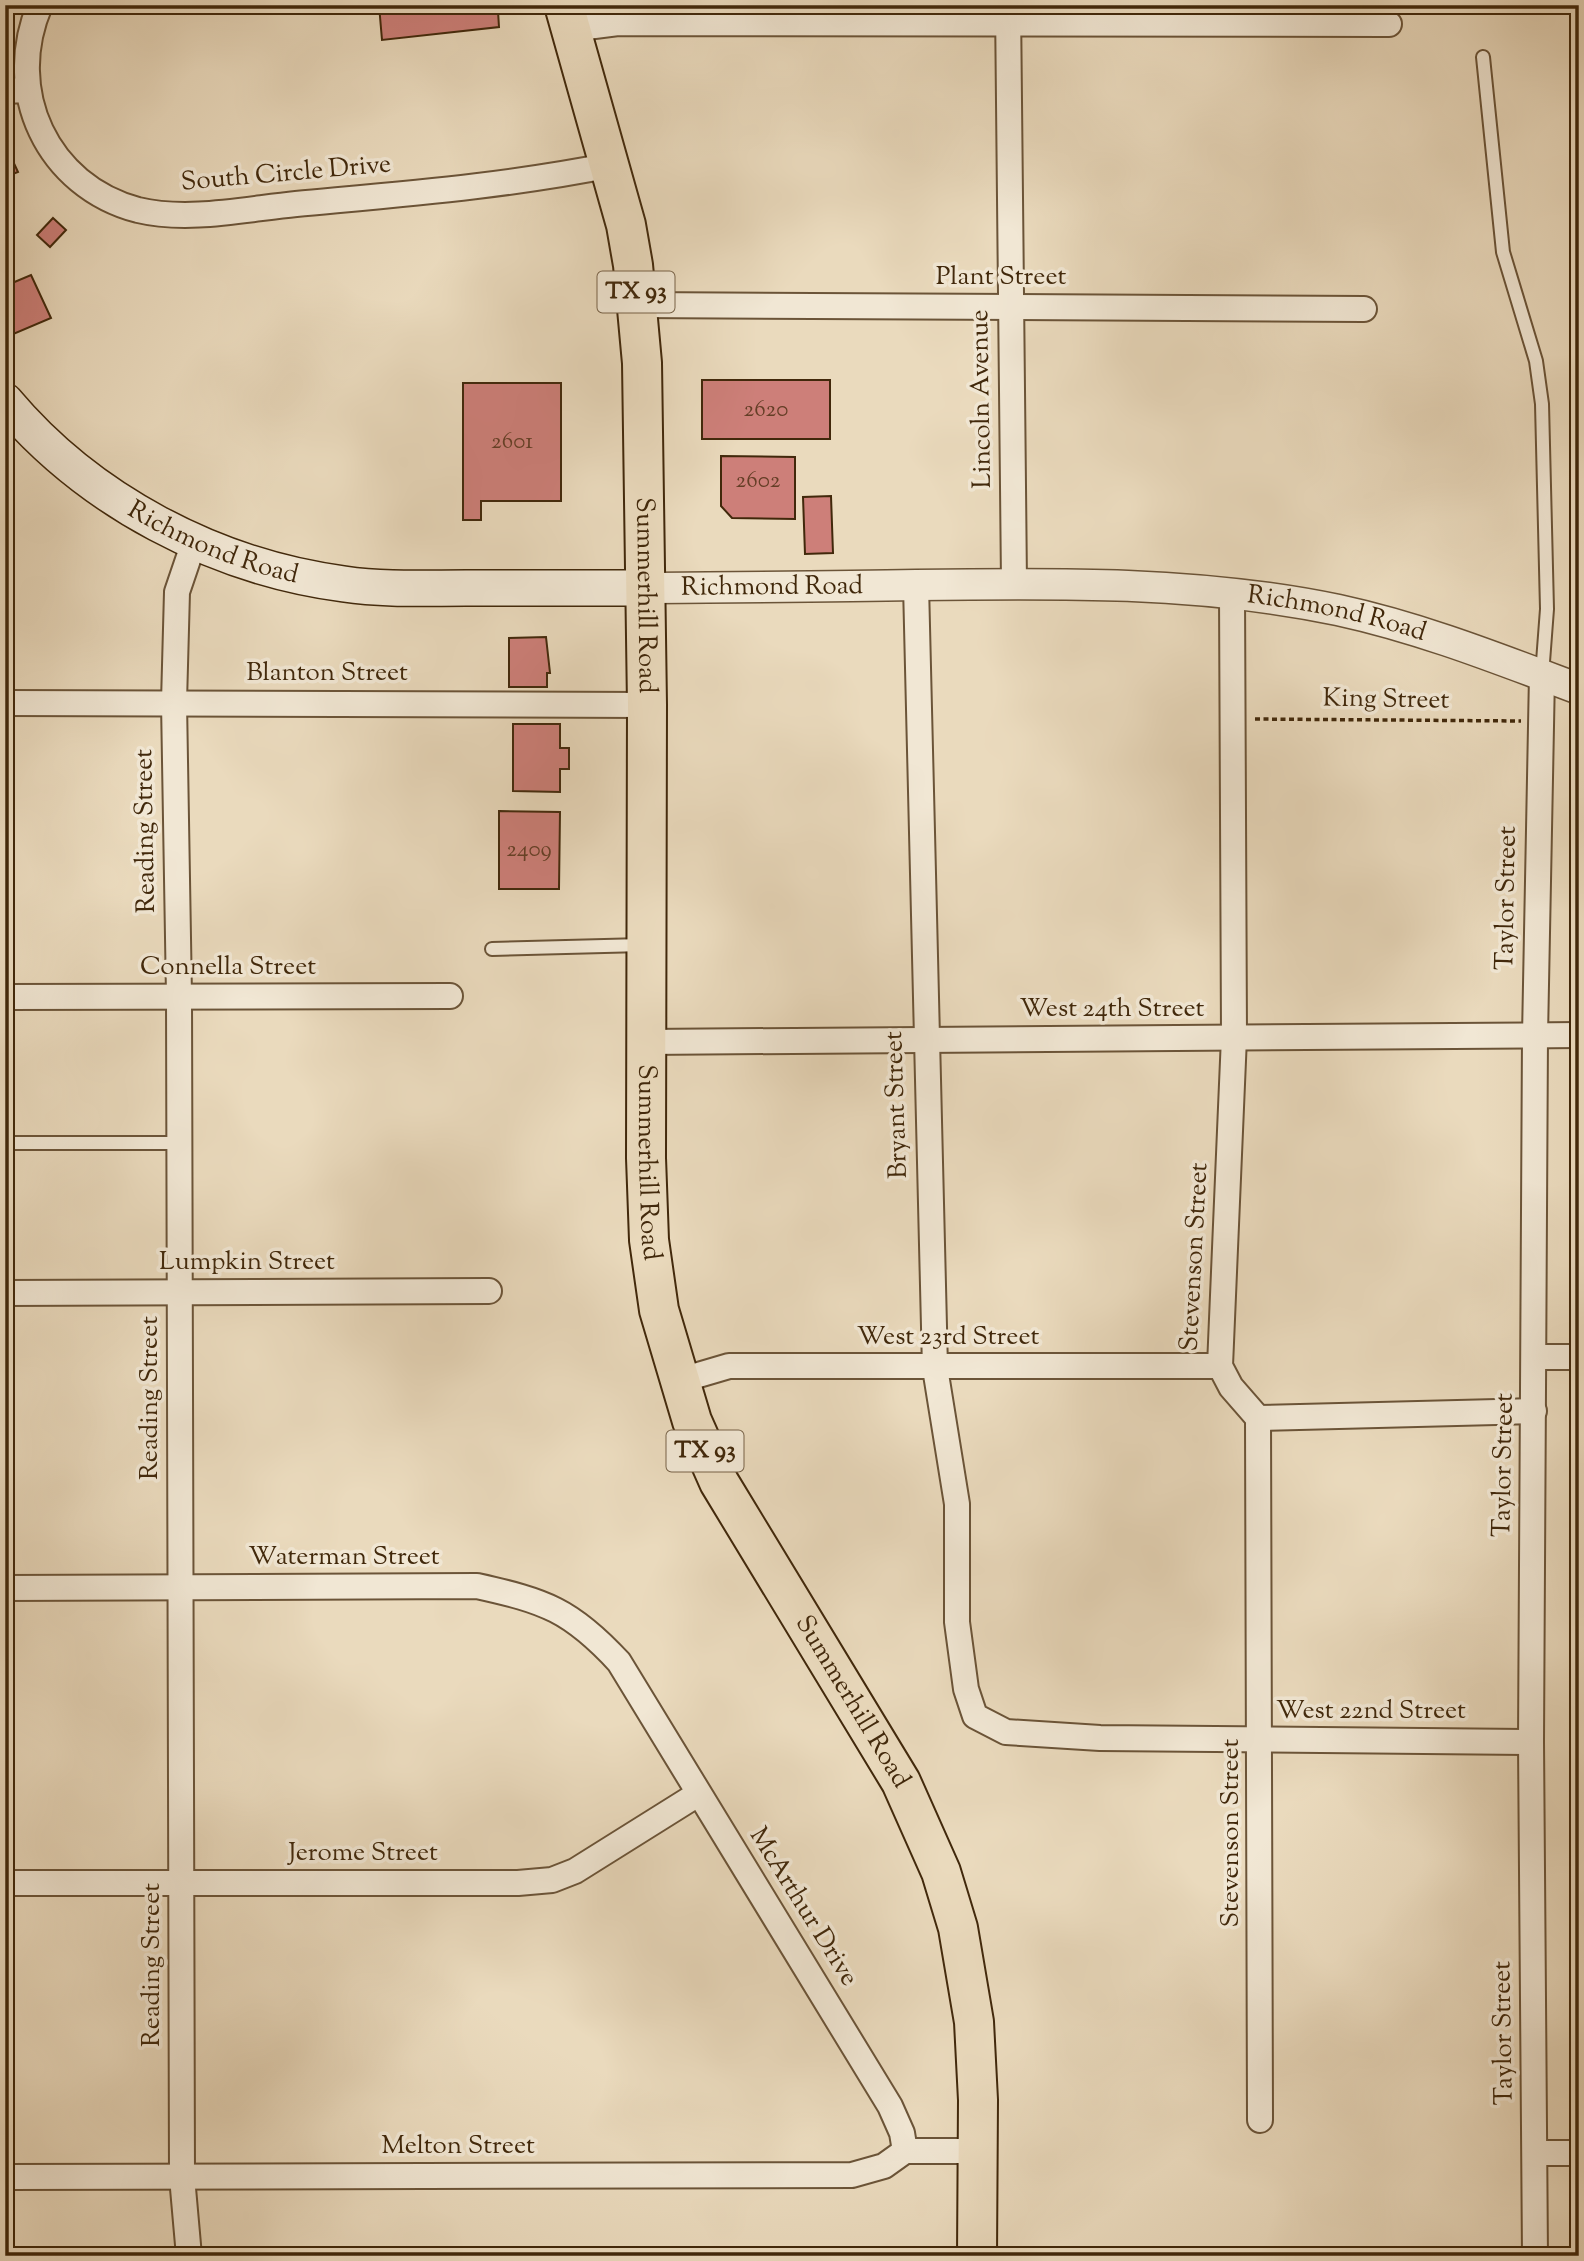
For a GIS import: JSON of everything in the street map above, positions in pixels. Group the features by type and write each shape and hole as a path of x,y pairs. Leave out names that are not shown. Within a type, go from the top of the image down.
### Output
{"main road":[{"name":"Summerhill Road","path":"567,17 611,165 631,252 638,305 645,423 649,1240 659,1310 678,1381 719,1482 896,1773 933,1852 958,1928 971,1991 977,2056 977,2256"},
{"name":"Richmond Road","path":"5,401 52,450 96,485 146,517 194,542 273,570 344,584 394,588 646,588"}],"street":[{"name":"South Circle Drive","path":"40,5 16,90 52,151 81,182 119,203 164,213 220,212 472,188 611,165"},
{"path":"567,17 618,23 1008,14 1389,24"},
{"name":"Lincoln Avenue","path":"1008,14 1014,583"},
{"name":"Plant Street","path":"638,305 1364,309"},
{"name":"Reading Street","path":"190,2256 182,2177 179,996 174,702 177,592 194,542"},
{"name":"Richmond Road","path":"646,588 1014,583 1135,586 1231,594 1336,610 1427,632 1579,689"},
{"name":"Bryant Street","path":"916,585 935,1368 957,1504 957,1622"},
{"name":"Stevenson Street","path":"1231,594 1234,1037 1220,1366 1231,1387 1258,1418 1260,2120"},
{"name":"Taylor Street","path":"1535,2256 1531,1742 1535,1036 1542,675"},
{"name":"Blanton Street","path":"5,703 648,705"},
{"name":"Connella Street","path":"5,997 450,996"},
{"name":"West 24th Street","path":"646,1042 1579,1035"},
{"name":"Lumpkin Street","path":"5,1293 489,1292"},
{"path":"1535,1357 1579,1357"},
{"name":"West 23rd Street","path":"678,1381 729,1366 1220,1366"},
{"path":"1258,1418 1534,1411"},
{"name":"Waterman Street","path":"5,1588 477,1586 536,1599 592,1633 619,1662 640,1698"},
{"name":"West 22nd Street","path":"957,1622 966,1689 975,1716 1006,1732 1261,1740 1531,1742"},
{"name":"McArthur Drive","path":"640,1698 890,2106 902,2133 905,2151"},
{"name":"Jerome Street","path":"5,1883 518,1883 552,1880 575,1871 698,1794"},
{"path":"905,2151 978,2151"},
{"name":"Melton Street","path":"5,2177 852,2175 884,2166 905,2151"},
{"path":"1535,2153 1579,2153"}],"lane":[{"path":"1483,57 1503,252 1536,362 1542,404 1547,609 1542,675"},
{"path":"492,948 647,945"},
{"path":"5,1143 179,1143"}],"path":[{"name":"King Street","path":"1232,718 1540,721"}],"building":[{"path":"379,5 504,5 504,10 498,11 499,27 382,40"},
{"path":"5,144 18,172 5,177"},
{"path":"53,218 66,230 50,247 37,235"},
{"path":"31,275 51,318 11,335 5,323 5,286"},
{"path":"702,380 830,380 830,439 702,439"},
{"path":"463,383 561,383 561,501 481,501 481,520 463,520"},
{"path":"721,456 795,457 795,519 732,518 721,506"},
{"path":"831,496 833,553 805,554 803,497"},
{"path":"546,637 550,673 547,673 547,687 509,687 509,638"},
{"path":"513,724 560,724 560,748 569,748 569,769 560,769 560,792 513,791"},
{"path":"499,811 560,812 559,889 499,889"},
{"path":"1122,2251 1257,2253 1257,2256 1122,2256"}]}
